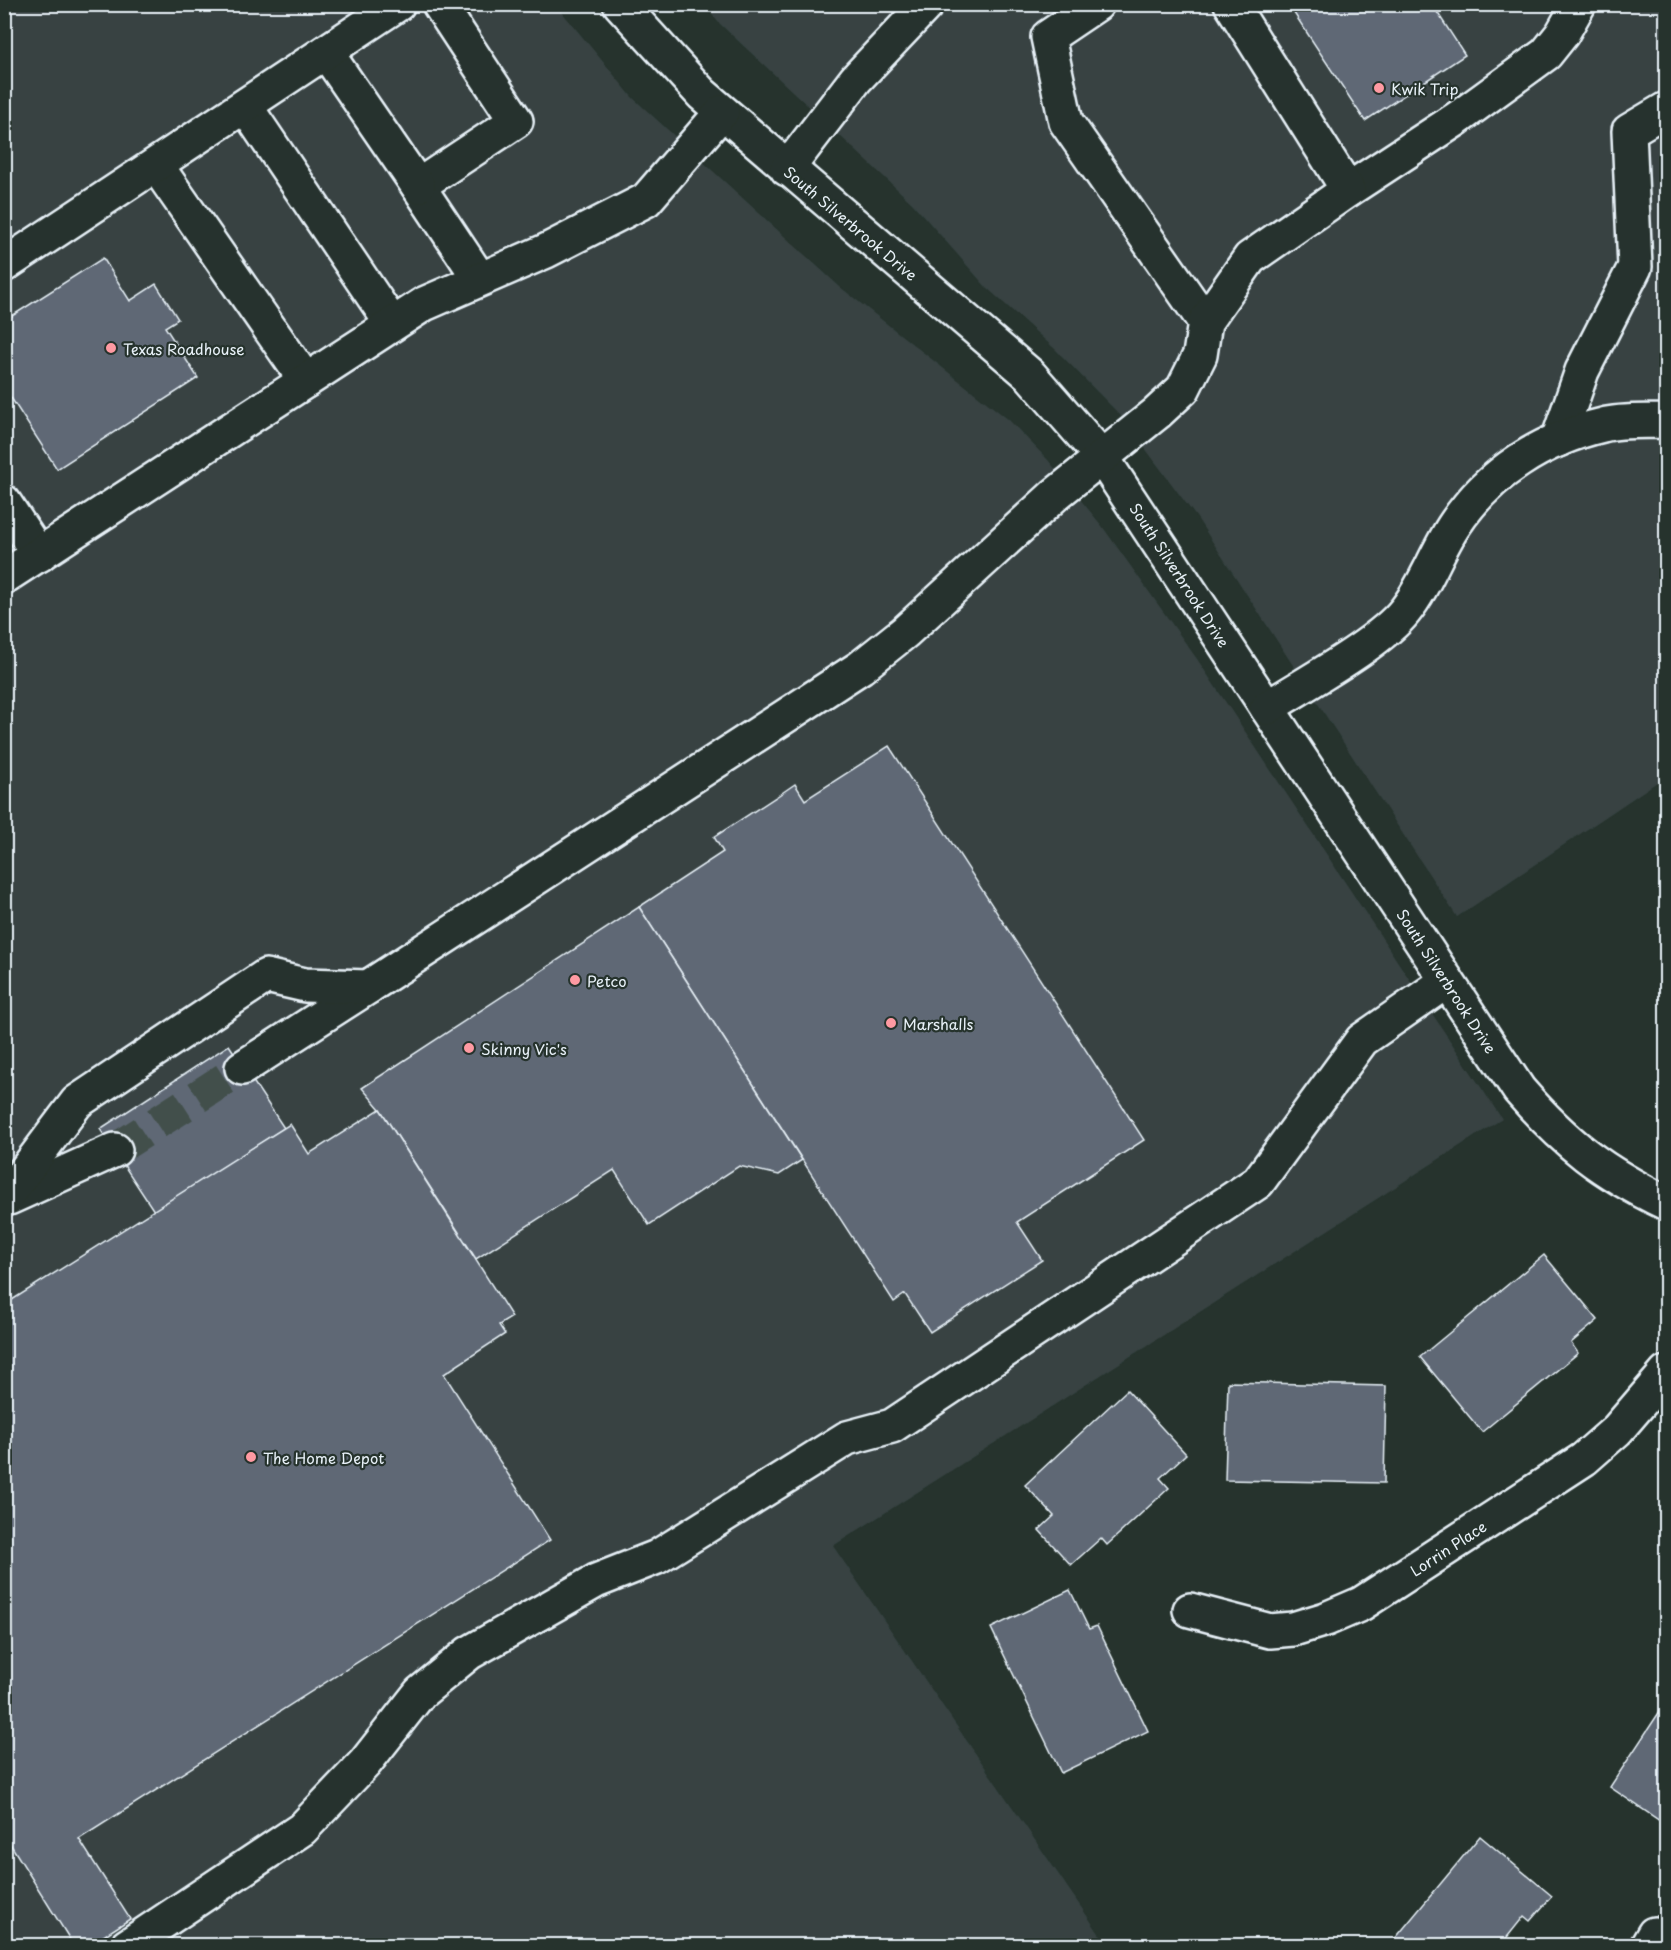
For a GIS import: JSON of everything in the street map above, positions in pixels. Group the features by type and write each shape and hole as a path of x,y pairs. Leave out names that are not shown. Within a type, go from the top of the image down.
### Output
{"street":[{"path":"4,265 398,4"},
{"path":"418,186 516,121 439,4"},
{"name":"South Silverbrook Drive","path":"620,4 702,94 1030,375 1101,456 1519,1090 1546,1121 1583,1156 1666,1203"},
{"path":"788,169 856,79 927,4"},
{"path":"1097,4 1048,37 1066,122 1205,322"},
{"path":"1231,4 1348,190"},
{"path":"242,1068 861,667 906,632 1101,456 1157,413 1183,389 1200,355 1205,322 1250,258 1458,118 1546,54 1562,34 1579,4"},
{"path":"326,52 479,278"},
{"path":"245,106 392,324"},
{"path":"1558,440 1582,371 1635,267 1629,131 1666,109"},
{"path":"4,577 424,304 479,278 546,251 646,200 722,112"},
{"path":"156,165 306,381"},
{"path":"1266,708 1375,637 1404,613 1454,526 1492,481 1518,461 1543,446 1604,424 1666,421"},
{"path":"4,502 39,555"},
{"path":"4,1199 77,1102 266,976 305,985 368,987"},
{"path":"127,1946 302,1829 365,1763 420,1694 469,1653 596,1581 657,1557 847,1438 892,1426 1258,1182 1362,1040 1446,981"},
{"path":"4,1199 116,1150"},
{"name":"Lorrin Place","path":"1190,1610 1238,1625 1270,1631 1293,1629 1326,1619 1360,1604 1584,1459 1617,1430 1666,1373"}],"shaded area":[{"path":"5,5 556,5 633,98 840,287 1009,420 1048,460 1102,526 1197,659 1502,1119 833,1546 1107,1945 5,1946"},
{"path":"704,5 1666,5 1666,776 1457,917 1197,518 1121,416 1055,349 987,288 912,203 719,23"}],"building":[{"name":"Kwik Trip","path":"1288,4 1448,4 1437,12 1465,55 1365,121"},
{"path":"103,258 130,301 156,284 178,319 165,327 198,378 57,469 4,387 4,321"},
{"name":"Marshalls","path":"889,746 1144,1140 1017,1222 1042,1260 930,1332 905,1294 894,1302 639,907 723,852 714,837 795,784 805,800"},
{"path":"639,907 802,1160 779,1175 739,1166 649,1225 614,1170 476,1259 380,1109 362,1088"},
{"path":"229,1045 284,1128 154,1211 100,1129"},
{"name":"The Home Depot","path":"380,1109 512,1317 499,1325 505,1334 444,1374 550,1540 79,1839 130,1919 88,1946 74,1946 4,1834 4,1305 290,1124 309,1154"},
{"path":"1544,1255 1598,1320 1571,1343 1578,1353 1482,1432 1420,1357"},
{"path":"1228,1382 1386,1386 1384,1483 1225,1480"},
{"path":"1127,1390 1186,1454 1160,1478 1169,1488 1107,1545 1101,1538 1071,1565 1039,1530 1054,1516 1025,1485"},
{"path":"1070,1590 1089,1629 1097,1626 1148,1731 1061,1773 991,1628"},
{"path":"1666,1702 1666,1825 1610,1787"},
{"path":"1480,1836 1552,1896 1530,1921 1524,1916 1500,1946 1389,1946"}],"tunnel":[{"path":"115,1150 242,1068"}],"place":[{"name":"Kwik Trip","path":"1379,88"},
{"name":"Texas Roadhouse","path":"111,348"},
{"name":"Petco","path":"575,980"},
{"name":"Marshalls","path":"891,1023"},
{"name":"Skinny Vic's","path":"469,1048"},
{"name":"The Home Depot","path":"251,1457"}]}
